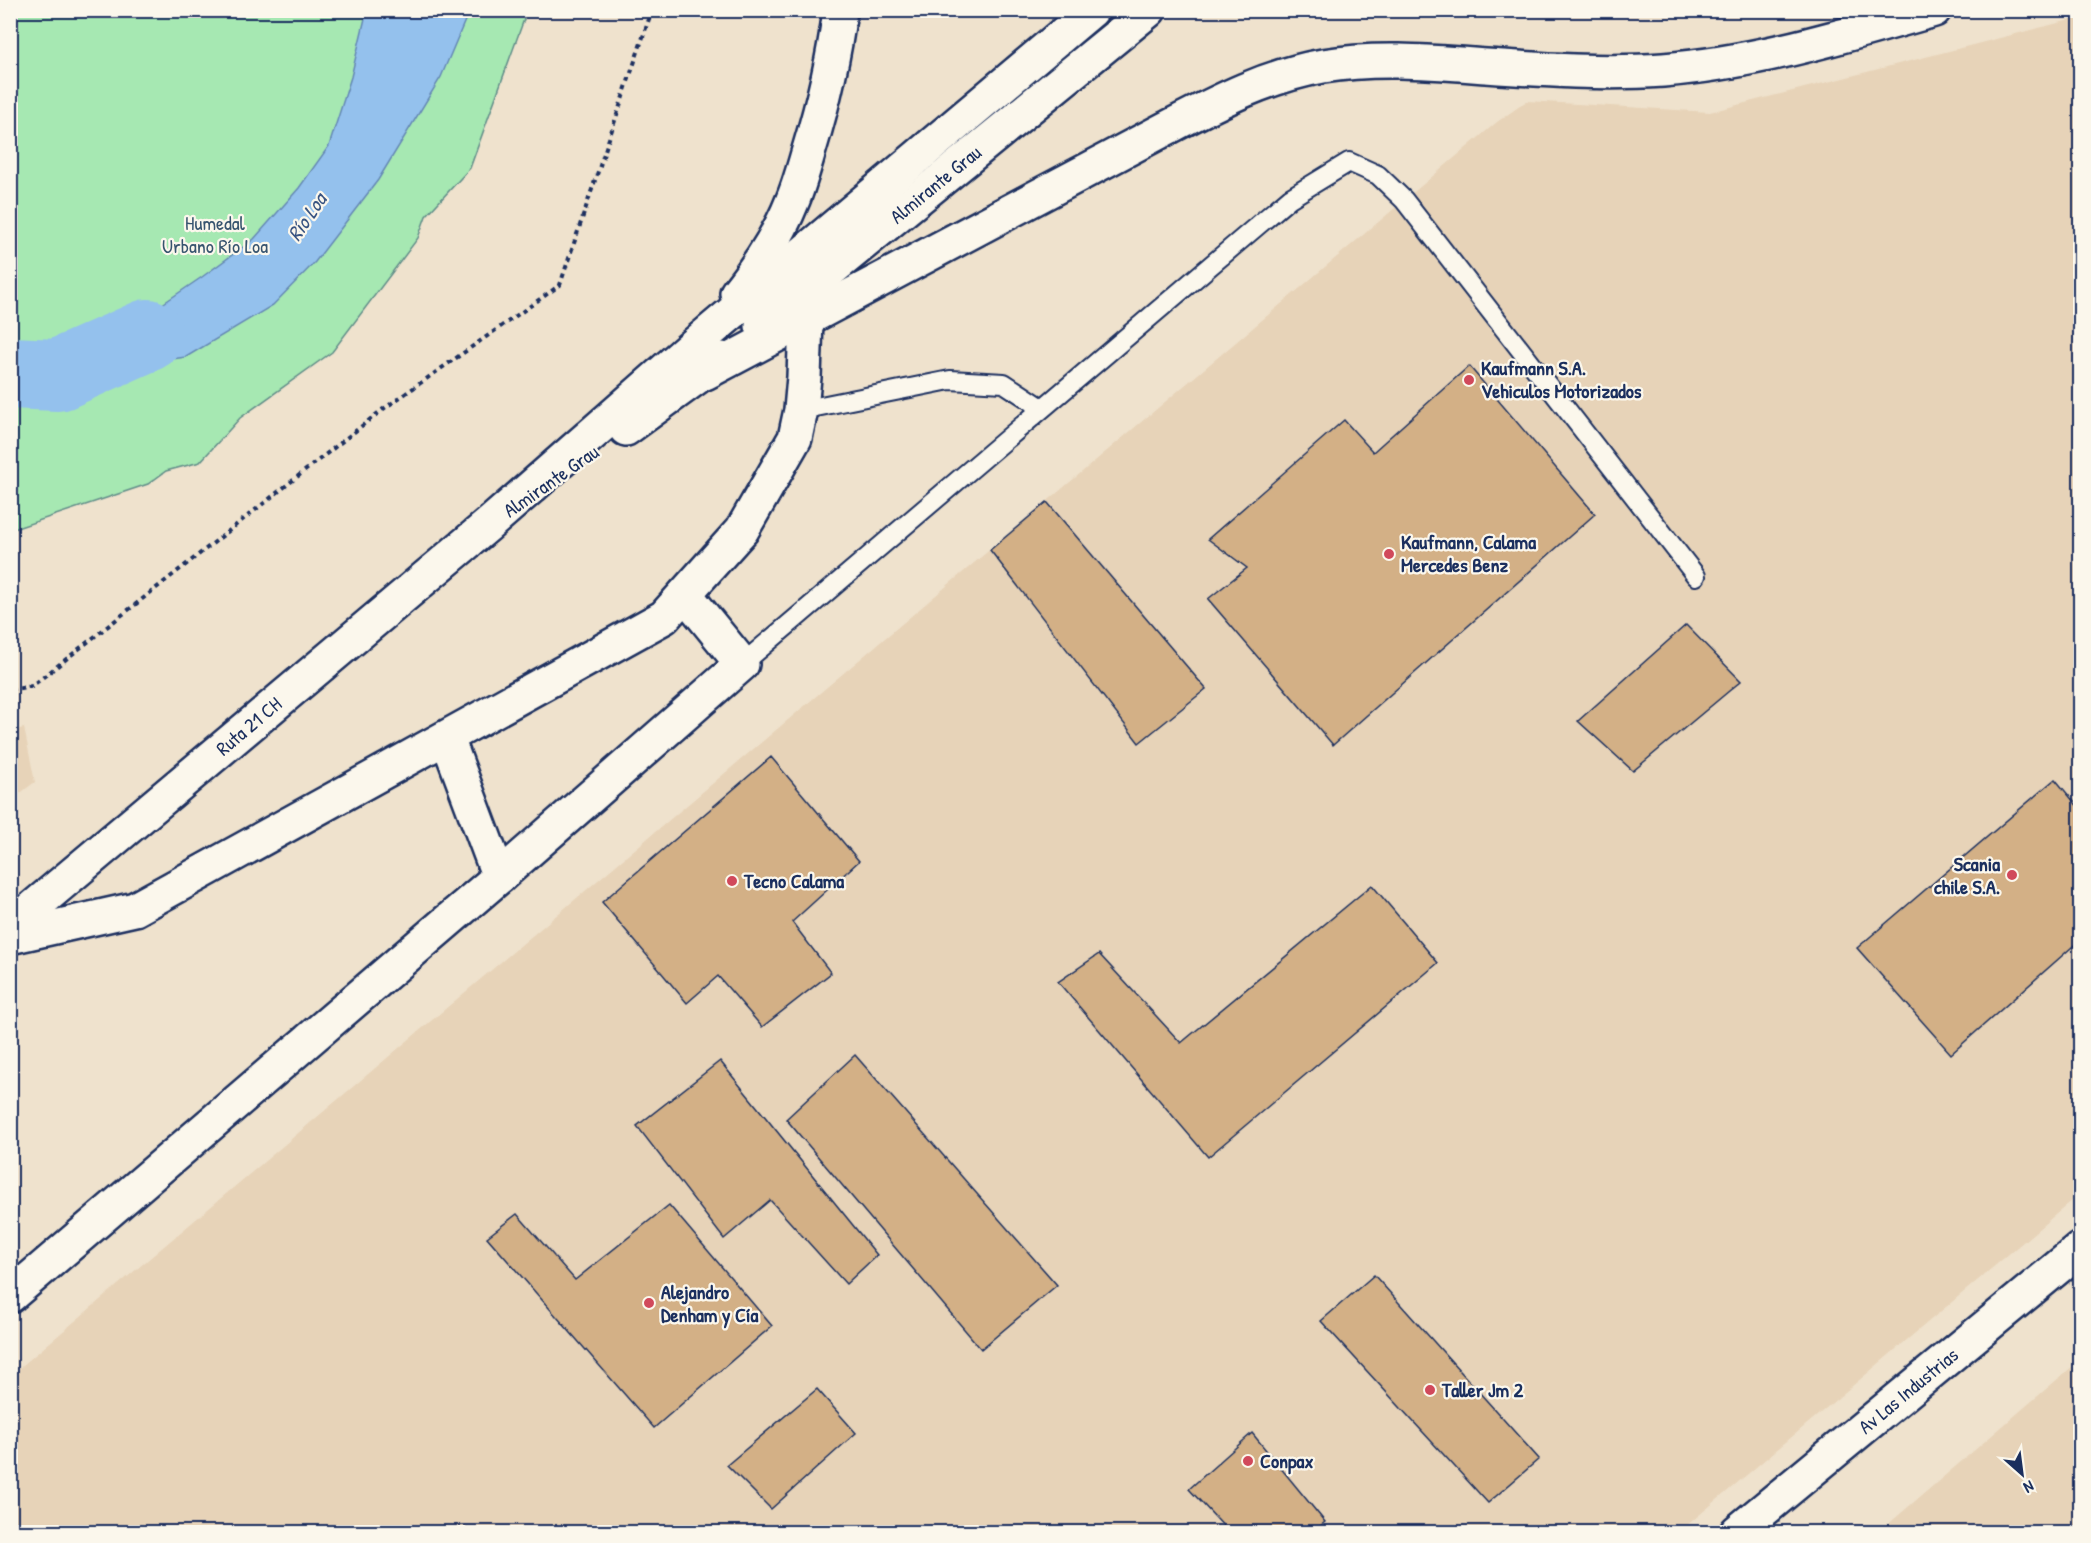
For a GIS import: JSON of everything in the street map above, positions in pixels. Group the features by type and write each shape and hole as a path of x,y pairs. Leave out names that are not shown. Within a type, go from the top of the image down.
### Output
{"main road":[{"path":"697,361 727,306 755,269 777,234 793,202 822,109 832,66 840,10"},
{"name":"Almirante Grau","path":"697,361 1092,10"},
{"name":"Almirante Grau","path":"488,525 1149,10"},
{"path":"697,361 806,320 1219,101 1261,83 1293,73 1324,66 1408,60 1558,71 1661,70 1710,66 1805,45 1934,10"},
{"path":"10,937 135,909 664,616 742,530 795,438 801,410 806,320"},
{"name":"Ruta 21 CH","path":"10,927 488,525"},
{"path":"10,1296 499,877 742,664 685,594"},
{"path":"447,738 499,877"},
{"name":"Av Las Industrias","path":"1737,1533 2080,1249"}],"lane":[{"path":"742,664 1290,198 1349,162 1378,175 1404,200 1696,576"},
{"path":"801,410 950,380 1004,383 1042,408"}],"path":[{"path":"10,690 32,686 382,410 560,285 651,10"}],"shaded area":[{"path":"2074,19 2080,21 2080,1194 1679,1532 11,1532 10,1376 1497,122 1527,101 1710,112"},
{"path":"24,728 35,782 11,800 11,731"},
{"path":"2080,1360 2080,1532 1879,1532"}],"green space":[{"name":"Humedal Urbano Río Loa","path":"10,11 527,11 470,168 426,216 418,238 332,352 240,418 200,462 166,471 148,484 11,530"}],"water":[{"path":"367,10 469,11 441,77 378,180 315,262 273,305 186,357 58,375 254,239 299,188 329,146 351,77"}],"building":[{"name":"Kaufmann, Calama Mercedes Benz","path":"1469,366 1595,514 1333,745 1208,599 1247,568 1208,539 1344,420 1373,452"},
{"path":"1047,502 1206,689 1139,743 990,550"},
{"path":"1686,625 1741,681 1633,771 1578,721"},
{"name":"Tecno Calama","path":"771,757 859,861 792,922 831,973 762,1027 718,976 687,1003 602,902"},
{"name":"Scania chile S.A.","path":"2055,779 2080,809 2080,940 1951,1054 1857,948"},
{"path":"1372,885 1438,963 1208,1157 1058,982 1099,954 1181,1043"},
{"path":"855,1055 1057,1285 981,1349 786,1119"},
{"name":"Alejandro Denham y Cía","path":"720,1061 877,1255 846,1284 770,1200 724,1239 637,1126"},
{"name":"Alejandro Denham y Cía","path":"669,1205 772,1326 654,1428 487,1237 517,1214 575,1280"},
{"name":"Taller Jm 2","path":"1374,1275 1539,1459 1488,1503 1321,1321"},
{"path":"817,1389 856,1433 771,1509 727,1465"},
{"name":"Conpax","path":"1252,1433 1325,1522 1313,1532 1229,1532 1189,1489"}],"waterway":[{"name":"Río Loa","path":"10,373 58,375 148,335"}],"place":[{"name":"Kaufmann S.A. Vehiculos Motorizados","path":"1469,380"},
{"name":"Kaufmann, Calama Mercedes Benz","path":"1389,554"},
{"name":"Scania chile S.A.","path":"2012,875"},
{"name":"Tecno Calama","path":"732,881"},
{"name":"Alejandro Denham y Cía","path":"649,1303"},
{"name":"Taller Jm 2","path":"1430,1390"},
{"name":"Conpax","path":"1248,1461"}]}
